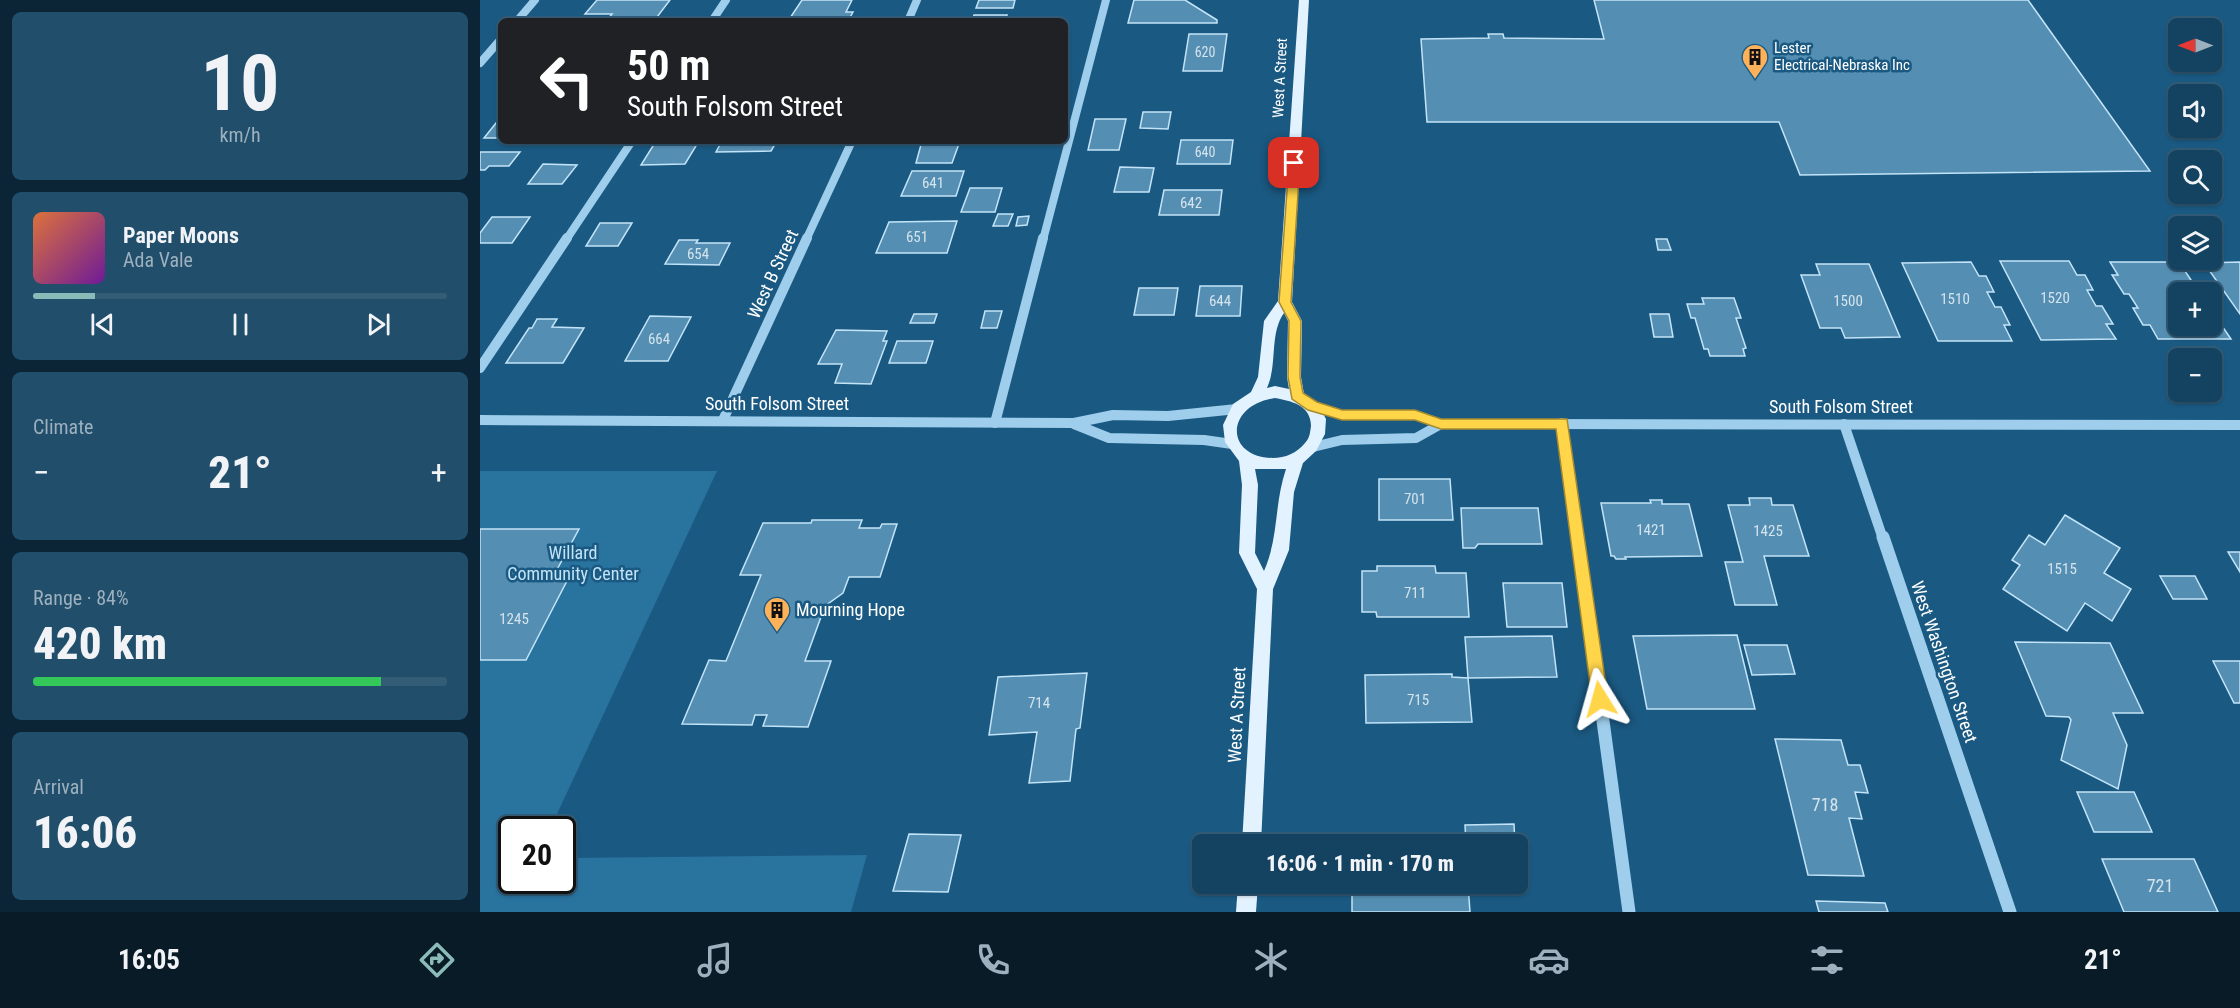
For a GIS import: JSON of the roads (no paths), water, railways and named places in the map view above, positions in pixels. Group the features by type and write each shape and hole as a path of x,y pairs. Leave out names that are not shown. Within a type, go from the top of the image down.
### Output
{"main road":[{"name":"West A Street","path":"1297,396 1294,377 1295,321 1285,302 1304,0"},
{"name":"West A Street","path":"1257,395 1265,377 1271,321 1285,302"},
{"path":"1275,392 1297,396 1313,406 1318,417 1320,429 1317,441 1297,459 1283,464 1267,465 1246,459 1232,444 1229,432 1231,420 1237,409 1257,395 1275,392"},
{"path":"1246,459 1250,485 1247,553 1266,589"},
{"name":"West A Street","path":"1252,834 1266,589 1281,550 1286,492 1297,459"},
{"path":"1246,912 1247,894"}],"street":[{"path":"520,18 535,0"},
{"path":"714,18 726,0"},
{"path":"909,18 917,0"},
{"path":"995,423 1106,0"},
{"path":"480,63 498,42"},
{"path":"480,368 630,144"},
{"name":"West B Street","path":"723,420 851,144"},
{"name":"South Folsom Street","path":"1313,406 1342,415 1415,415 1441,424 2240,425"},
{"name":"South Folsom Street","path":"480,420 1074,423 1113,415 1168,416 1237,409"},
{"name":"South Folsom Street","path":"1074,423 1109,438 1204,440 1232,444"},
{"path":"1562,423 1629,912"},
{"name":"South Folsom Street","path":"1312,447 1341,440 1416,438 1441,424"},
{"name":"West Washington Street","path":"1844,424 2010,912"}],"place":[{"name":"Lester Electrical-Nebraska Inc","path":"1755,80"},
{"name":"Mourning Hope","path":"777,633"}],"park label":[{"name":"Willard Community Center","path":"573,563"}]}
